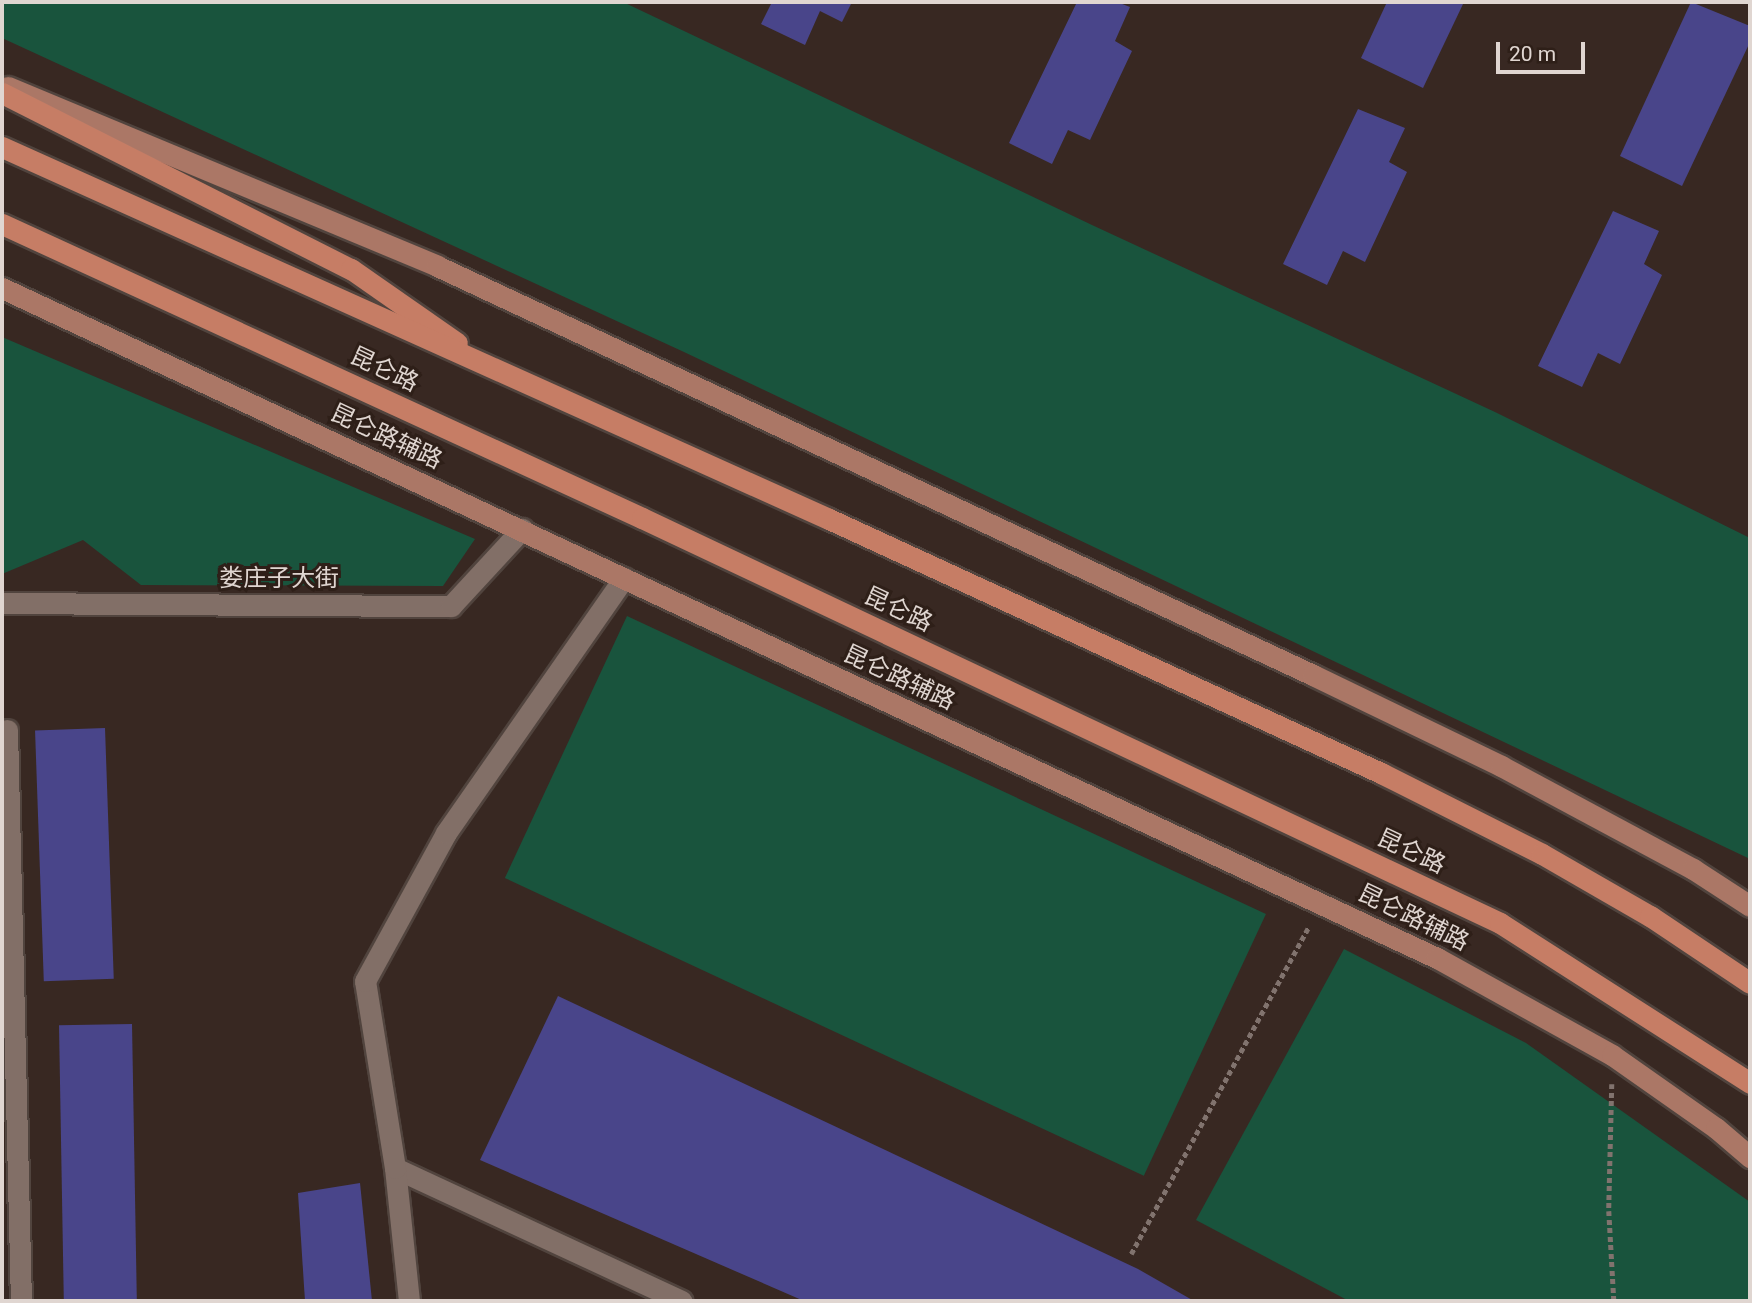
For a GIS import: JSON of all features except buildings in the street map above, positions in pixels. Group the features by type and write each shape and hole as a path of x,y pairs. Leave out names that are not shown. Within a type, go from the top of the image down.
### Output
{"highway":[{"path":"2,93 351,269 502,374"},
{"name":"昆仑路","path":"2,147 842,525 1381,773 1542,854 1650,916 1750,983"},
{"name":"昆仑路","path":"2,224 642,518 1500,923 1750,1083"}],"main road":[{"path":"2,84 437,266 1313,675 1502,766 1693,869 1750,906"},
{"name":"昆仑路辅路","path":"2,288 1437,957 1612,1055 1716,1128 1750,1157"}],"street":[{"name":"娄庄子大街","path":"2,603 451,606 522,529"},
{"path":"409,1301 395,1168 366,981 446,832 624,578"},
{"path":"7,730 7,1044 21,1301"},
{"path":"395,1168 680,1301"}],"path":[{"path":"1131,1254 1322,902"},
{"path":"1612,1055 1609,1211 1614,1301"}],"green space":[{"path":"2,2 623,2 1092,225 1495,412 1750,538 1750,859 684,352 2,38"},
{"path":"2,337 475,539 443,586 141,585 83,540 2,574"},
{"path":"627,616 1266,914 1144,1176 505,878"},
{"path":"1344,949 1526,1043 1750,1202 1750,1301 1349,1301 1196,1220"}]}
